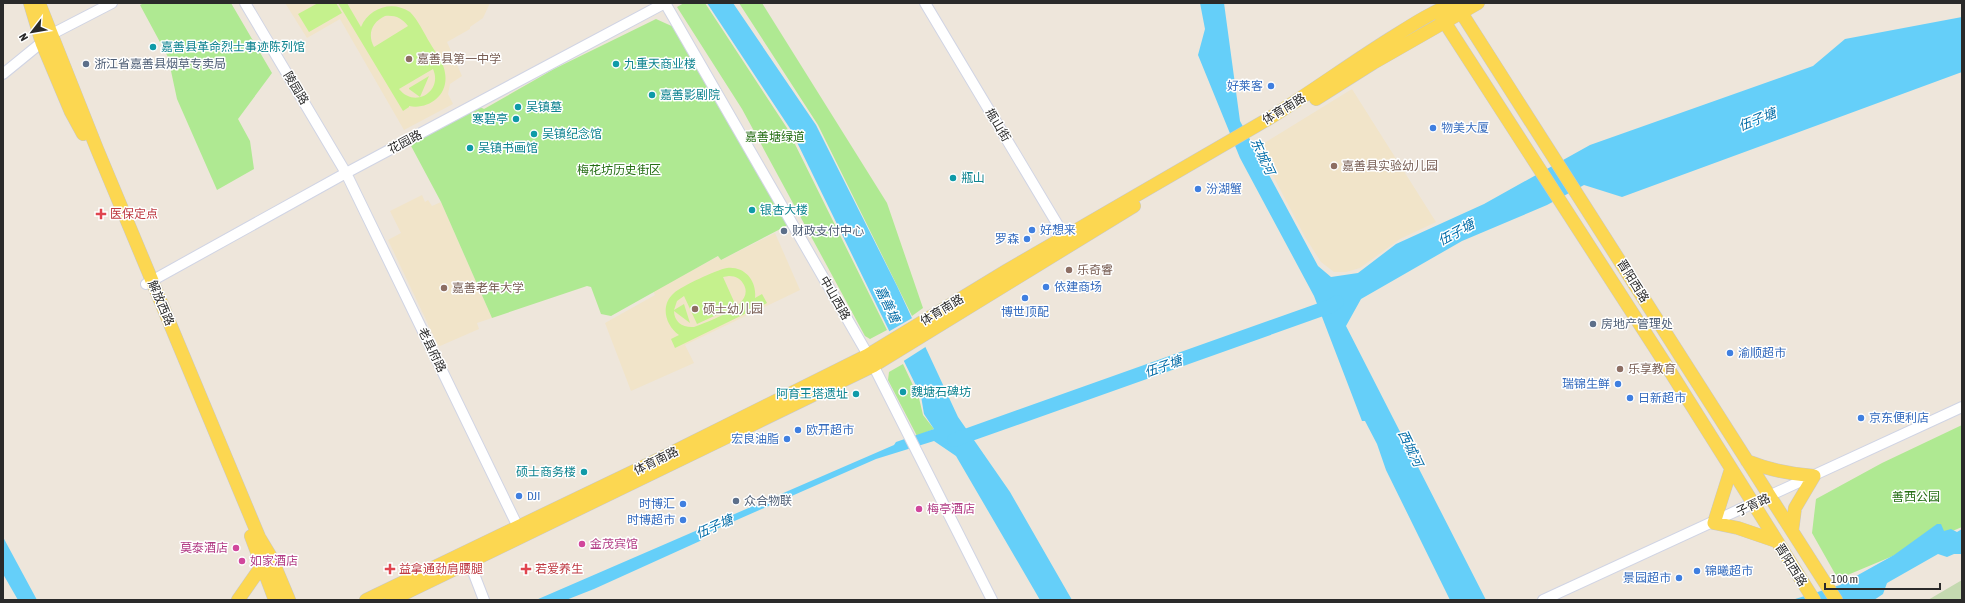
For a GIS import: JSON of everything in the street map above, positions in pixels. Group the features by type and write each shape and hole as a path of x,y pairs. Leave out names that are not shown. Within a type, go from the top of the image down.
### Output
{"main road":[{"name":"解放西路","path":"30,3 42,43 149,282 259,537 271,557 289,600"},
{"name":"解放西路","path":"40,3 149,282 259,556 275,600"},
{"name":"体育南路","path":"366,600 468,557 871,360 933,321 1270,122 1353,62 1438,11 1456,6 1478,3"},
{"name":"晋阳西路","path":"1456,6 1836,600"},
{"name":"晋阳西路","path":"1438,11 1814,600"},
{"name":"体育南路","path":"391,600 518,528 871,360"},
{"path":"1747,461 1764,468 1787,473 1814,476 1795,508 1792,532"},
{"path":"1731,468 1714,522 1738,528 1776,541"},
{"path":"238,600 262,567"}],"street":[{"path":"3,74 52,34 112,3"},
{"name":"陵园路","path":"245,3 346,173"},
{"name":"花园路","path":"149,282 346,173 665,3"},
{"name":"中山西路","path":"665,3 871,360 992,600"},
{"name":"甁山街","path":"925,3 1068,242"},
{"name":"老县府路","path":"346,173 518,528"},
{"name":"子胥路","path":"1543,600 1753,505 1962,407"},
{"path":"468,557 484,600"}],"shaded area":[{"name":"嘉善县第一中学","path":"285,3 490,3 483,18 470,27 470,29 447,42 462,76 450,84 448,94 453,104 404,130 340,19 307,38"},
{"name":"嘉善县实验幼儿园","path":"1352,89 1436,222 1400,239 1360,268 1346,272 1334,272 1321,262 1305,237 1258,147"},
{"name":"嘉善老年大学","path":"422,195 425,202 428,200 432,206 441,202 492,318 477,323 479,329 440,346 438,345 388,240 401,233 390,211"},
{"name":"硕士幼儿园","path":"775,233 800,290 685,345 694,363 631,391 605,323 655,295 653,291 719,256 721,260"}],"green space":[{"path":"144,3 231,3 272,73 238,119 250,141 254,169 217,190 177,99 168,57 140,5"},
{"path":"318,3 336,3 342,13 309,32 298,14"},
{"path":"338,3 347,3 361,27 365,20 375,11 389,6 403,8 410,12 421,27 443,65 445,73 444,88 441,94 430,103 424,106 409,106 403,111","holes":["385,16 398,18 408,26 374,47 371,38 372,29 374,25","433,69 435,77 434,84 426,95 412,97 405,95 399,89"]},
{"name":"嘉善塘绿道","path":"684,3 705,3 787,128 887,330 870,339 865,336 742,109 677,7"},
{"name":"嘉善塘绿道","path":"739,3 762,3 887,203 923,308 912,316 818,125"},
{"name":"梅花坊历史街区","path":"656,19 676,28 790,224 721,260 718,256 611,316 601,314 591,287 587,286 492,318 441,202 410,144 480,107 484,109 554,69"},
{"path":"429,76 420,97 409,89 409,88"},
{"path":"733,268 744,272 752,280 755,298 762,294 767,303 675,348 671,339 679,335 670,326 666,315 667,303 674,293 684,286 722,269","holes":["732,276 741,281 744,285 746,293 743,300 737,306 719,317 694,327 680,324 677,321 674,311 690,323 684,304 674,310 677,301 684,296 697,324 736,306 723,277"]},
{"path":"903,364 919,398 923,415 934,429 917,436 888,380 889,372"},
{"name":"善西公园","path":"1962,425 1962,527 1838,579 1812,533 1816,499 1882,463"},
{"path":"1962,580 1962,600 1928,600"}],"water":[{"name":"嘉善塘","path":"707,3 733,3 816,125 897,286 958,417 1010,492 1072,600 1040,600 956,456 934,441 876,459 710,532 700,541 594,589 566,600 536,600 894,445 896,442 934,429 924,414 921,396 791,130"},
{"path":"1200,3 1224,3 1240,121 1318,266 1331,277 1358,273 1396,244 1484,204 1590,145 1813,66 1845,39 1962,17 1962,72 1622,197 1584,185 1547,205 1462,241 1361,299 1346,326 1486,600 1450,600 1386,470 1377,444 1365,421 1362,421 1314,296 1240,158 1198,55 1205,29"},
{"path":"1937,524 1941,524 1944,531 1951,529 1957,532 1962,529 1962,554 1954,554 1947,557 1938,554 1887,583 1883,594 1874,600 1792,600 1840,585 1894,555"},
{"path":"3,537 37,600 18,600 3,574"}],"pier":[{"path":"914,317 927,346 902,362 888,332"}],"waterway":[{"name":"伍子塘","path":"954,440 1331,306 1337,302"}],"place":[{"name":"嘉善县革命烈士事迹陈列馆","path":"153,47"},
{"name":"嘉善县第一中学","path":"409,59"},
{"name":"浙江省嘉善县烟草专卖局","path":"86,64"},
{"name":"九重天商业楼","path":"616,64"},
{"name":"好莱客","path":"1271,86"},
{"name":"嘉善影剧院","path":"652,95"},
{"name":"吴镇墓","path":"518,107"},
{"name":"寒碧亭","path":"516,119"},
{"name":"物美大厦","path":"1433,128"},
{"name":"吴镇纪念馆","path":"534,134"},
{"name":"吴镇书画馆","path":"470,148"},
{"name":"嘉善县实验幼儿园","path":"1334,166"},
{"name":"瓶山","path":"953,178"},
{"name":"汾湖蟹","path":"1198,189"},
{"name":"银杏大楼","path":"752,210"},
{"name":"医保定点","path":"101,214"},
{"name":"好想来","path":"1032,230"},
{"name":"财政支付中心","path":"784,231"},
{"name":"罗森","path":"1027,239"},
{"name":"乐奇睿","path":"1069,270"},
{"name":"依建商场","path":"1046,287"},
{"name":"嘉善老年大学","path":"444,288"},
{"name":"博世顶配","path":"1025,298"},
{"name":"硕士幼儿园","path":"695,309"},
{"name":"房地产管理处","path":"1593,324"},
{"name":"渝顺超市","path":"1730,353"},
{"name":"乐享教育","path":"1620,369"},
{"name":"瑞锦生鲜","path":"1618,384"},
{"name":"魏塘石碑坊","path":"903,392"},
{"name":"阿育王塔遗址","path":"856,394"},
{"name":"日新超市","path":"1630,398"},
{"name":"京东便利店","path":"1861,418"},
{"name":"欧开超市","path":"798,430"},
{"name":"宏良油脂","path":"787,439"},
{"name":"硕士商务楼","path":"584,472"},
{"name":"DJI","path":"519,496"},
{"name":"众合物联","path":"736,501"},
{"name":"时博汇","path":"683,504"},
{"name":"梅亭酒店","path":"919,509"},
{"name":"时博超市","path":"683,520"},
{"name":"金茂宾馆","path":"582,544"},
{"name":"莫泰酒店","path":"236,548"},
{"name":"如家酒店","path":"242,561"},
{"name":"益拿通劲肩腰腿","path":"390,569"},
{"name":"若爱养生","path":"526,569"},
{"name":"锦曦超市","path":"1697,571"},
{"name":"景园超市","path":"1679,578"}],"water label":[{"name":"东城河","path":"1263,156"},
{"name":"西城河","path":"1411,448"}]}
